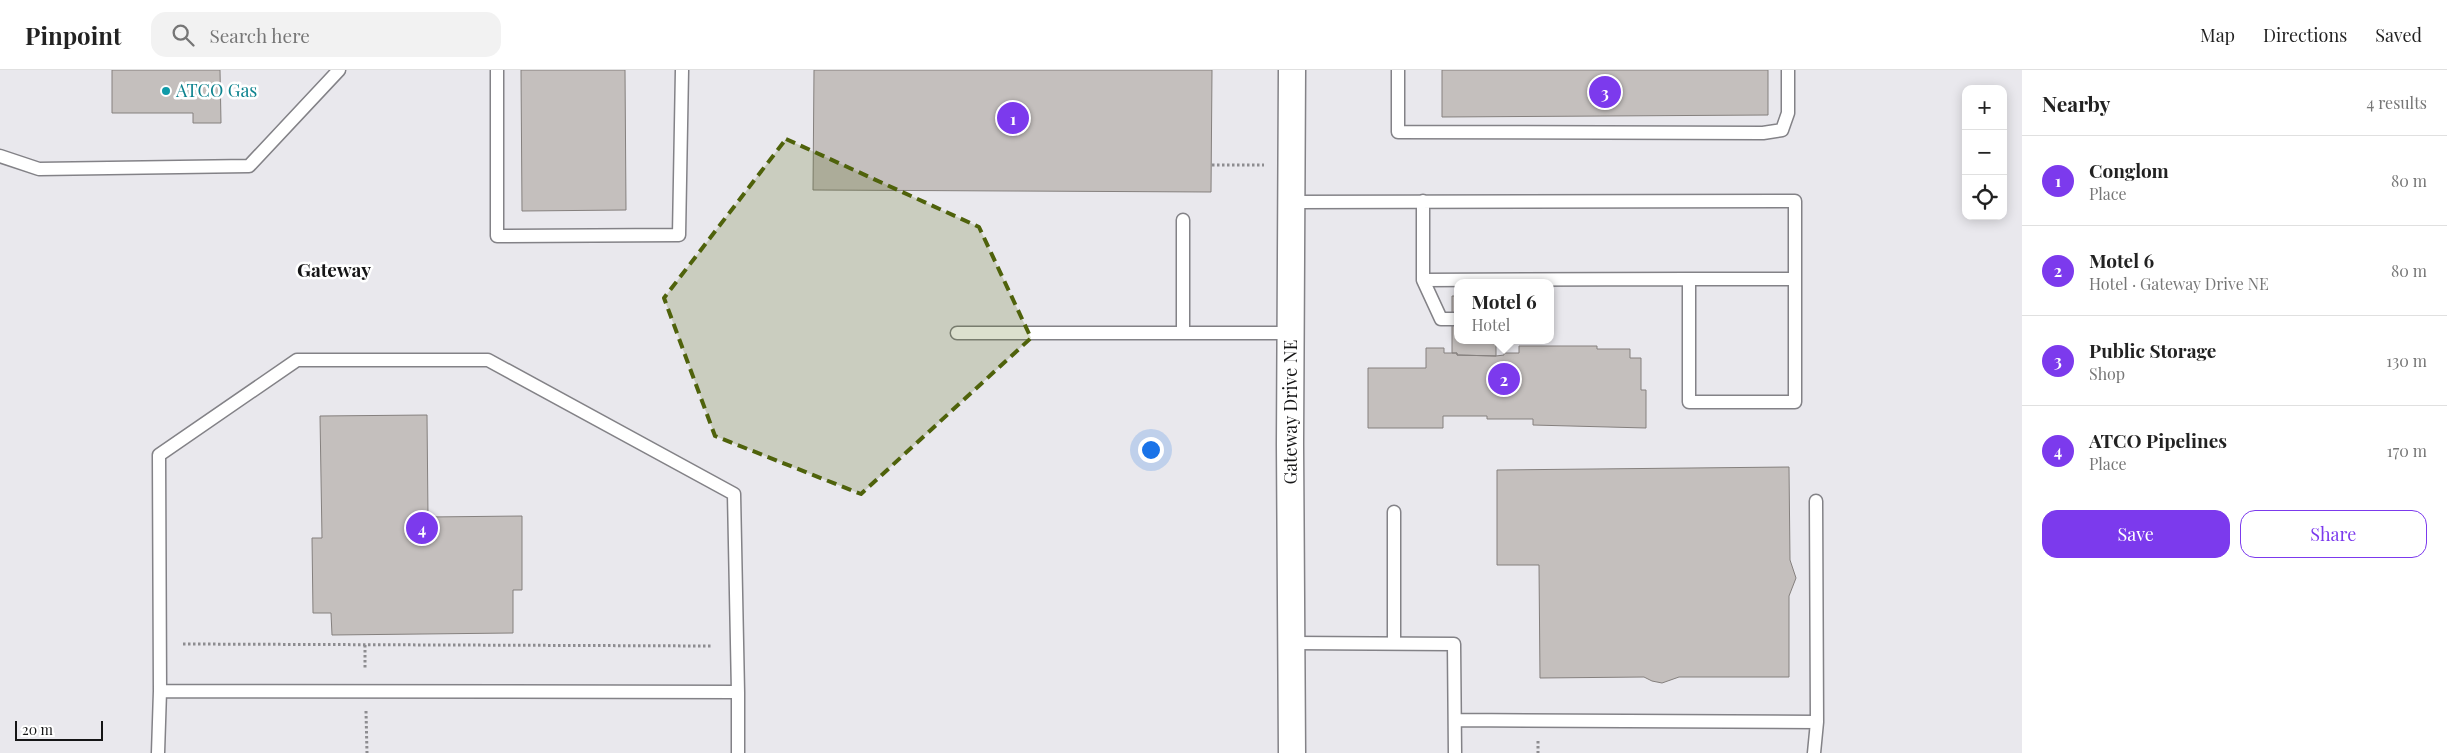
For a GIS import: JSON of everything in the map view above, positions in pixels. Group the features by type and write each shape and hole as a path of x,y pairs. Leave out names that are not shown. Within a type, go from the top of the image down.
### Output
{"street":[{"name":"Gateway Drive NE","path":"1292,70 1292,753"}],"lane":[{"path":"0,156 39,169 249,166 339,70"},
{"path":"497,70 497,236 679,235 682,70"},
{"path":"1398,70 1398,132 1763,133 1782,130 1788,113 1788,70"},
{"path":"1423,201 1423,280 1441,319 1454,319"},
{"path":"1292,202 1794,201 1795,402 1690,402 1690,279"},
{"path":"1182,334 1183,220"},
{"path":"1554,281 1795,279"},
{"path":"1423,280 1454,280"},
{"path":"957,333 1291,334"},
{"path":"158,753 160,691 160,455 297,360 488,360 734,494 738,753"},
{"path":"1814,753 1817,722 1816,501"},
{"path":"1394,512 1394,643"},
{"path":"1292,643 1454,644 1455,753"},
{"path":"160,691 738,692"},
{"path":"1455,720 1817,722"}],"path":[{"path":"1212,165 1292,165"},
{"path":"183,644 713,646"}],"highlighted area":[{"path":"786,139 979,227 1031,338 861,494 715,436 664,298"}],"building":[{"name":"ATCO Gas","path":"112,70 220,70 221,123 193,123 193,113 112,113"},
{"path":"521,70 625,70 626,210 522,211"},
{"path":"814,70 1212,70 1211,192 813,190"},
{"path":"1442,70 1768,70 1768,115 1442,117"},
{"path":"1452,296 1454,296 1454,344 1496,344 1496,356 1457,355 1457,353 1452,353"},
{"path":"1519,346 1597,346 1597,349 1630,349 1630,358 1641,358 1641,390 1646,390 1646,428 1533,425 1533,419 1487,419 1487,416 1443,416 1443,428 1368,428 1368,368 1426,368 1426,348 1444,348 1444,353 1457,353 1457,355 1496,356 1504,355 1504,353 1519,353"},
{"path":"427,415 428,517 522,516 522,590 513,590 513,633 332,635 331,613 313,613 312,538 322,538 320,416"},
{"path":"1789,467 1790,560 1796,578 1789,596 1789,677 1679,677 1662,683 1644,677 1540,678 1539,565 1497,565 1497,470"}],"place":[{"name":"ATCO Gas","path":"166,91"},
{"name":"Public Storage","path":"1605,92"},
{"name":"Conglom","path":"1013,118"},
{"name":"Motel 6","path":"1504,379"},
{"name":"ATCO Pipelines","path":"422,528"}],"district":[{"name":"Gateway","path":"334,270"}]}
